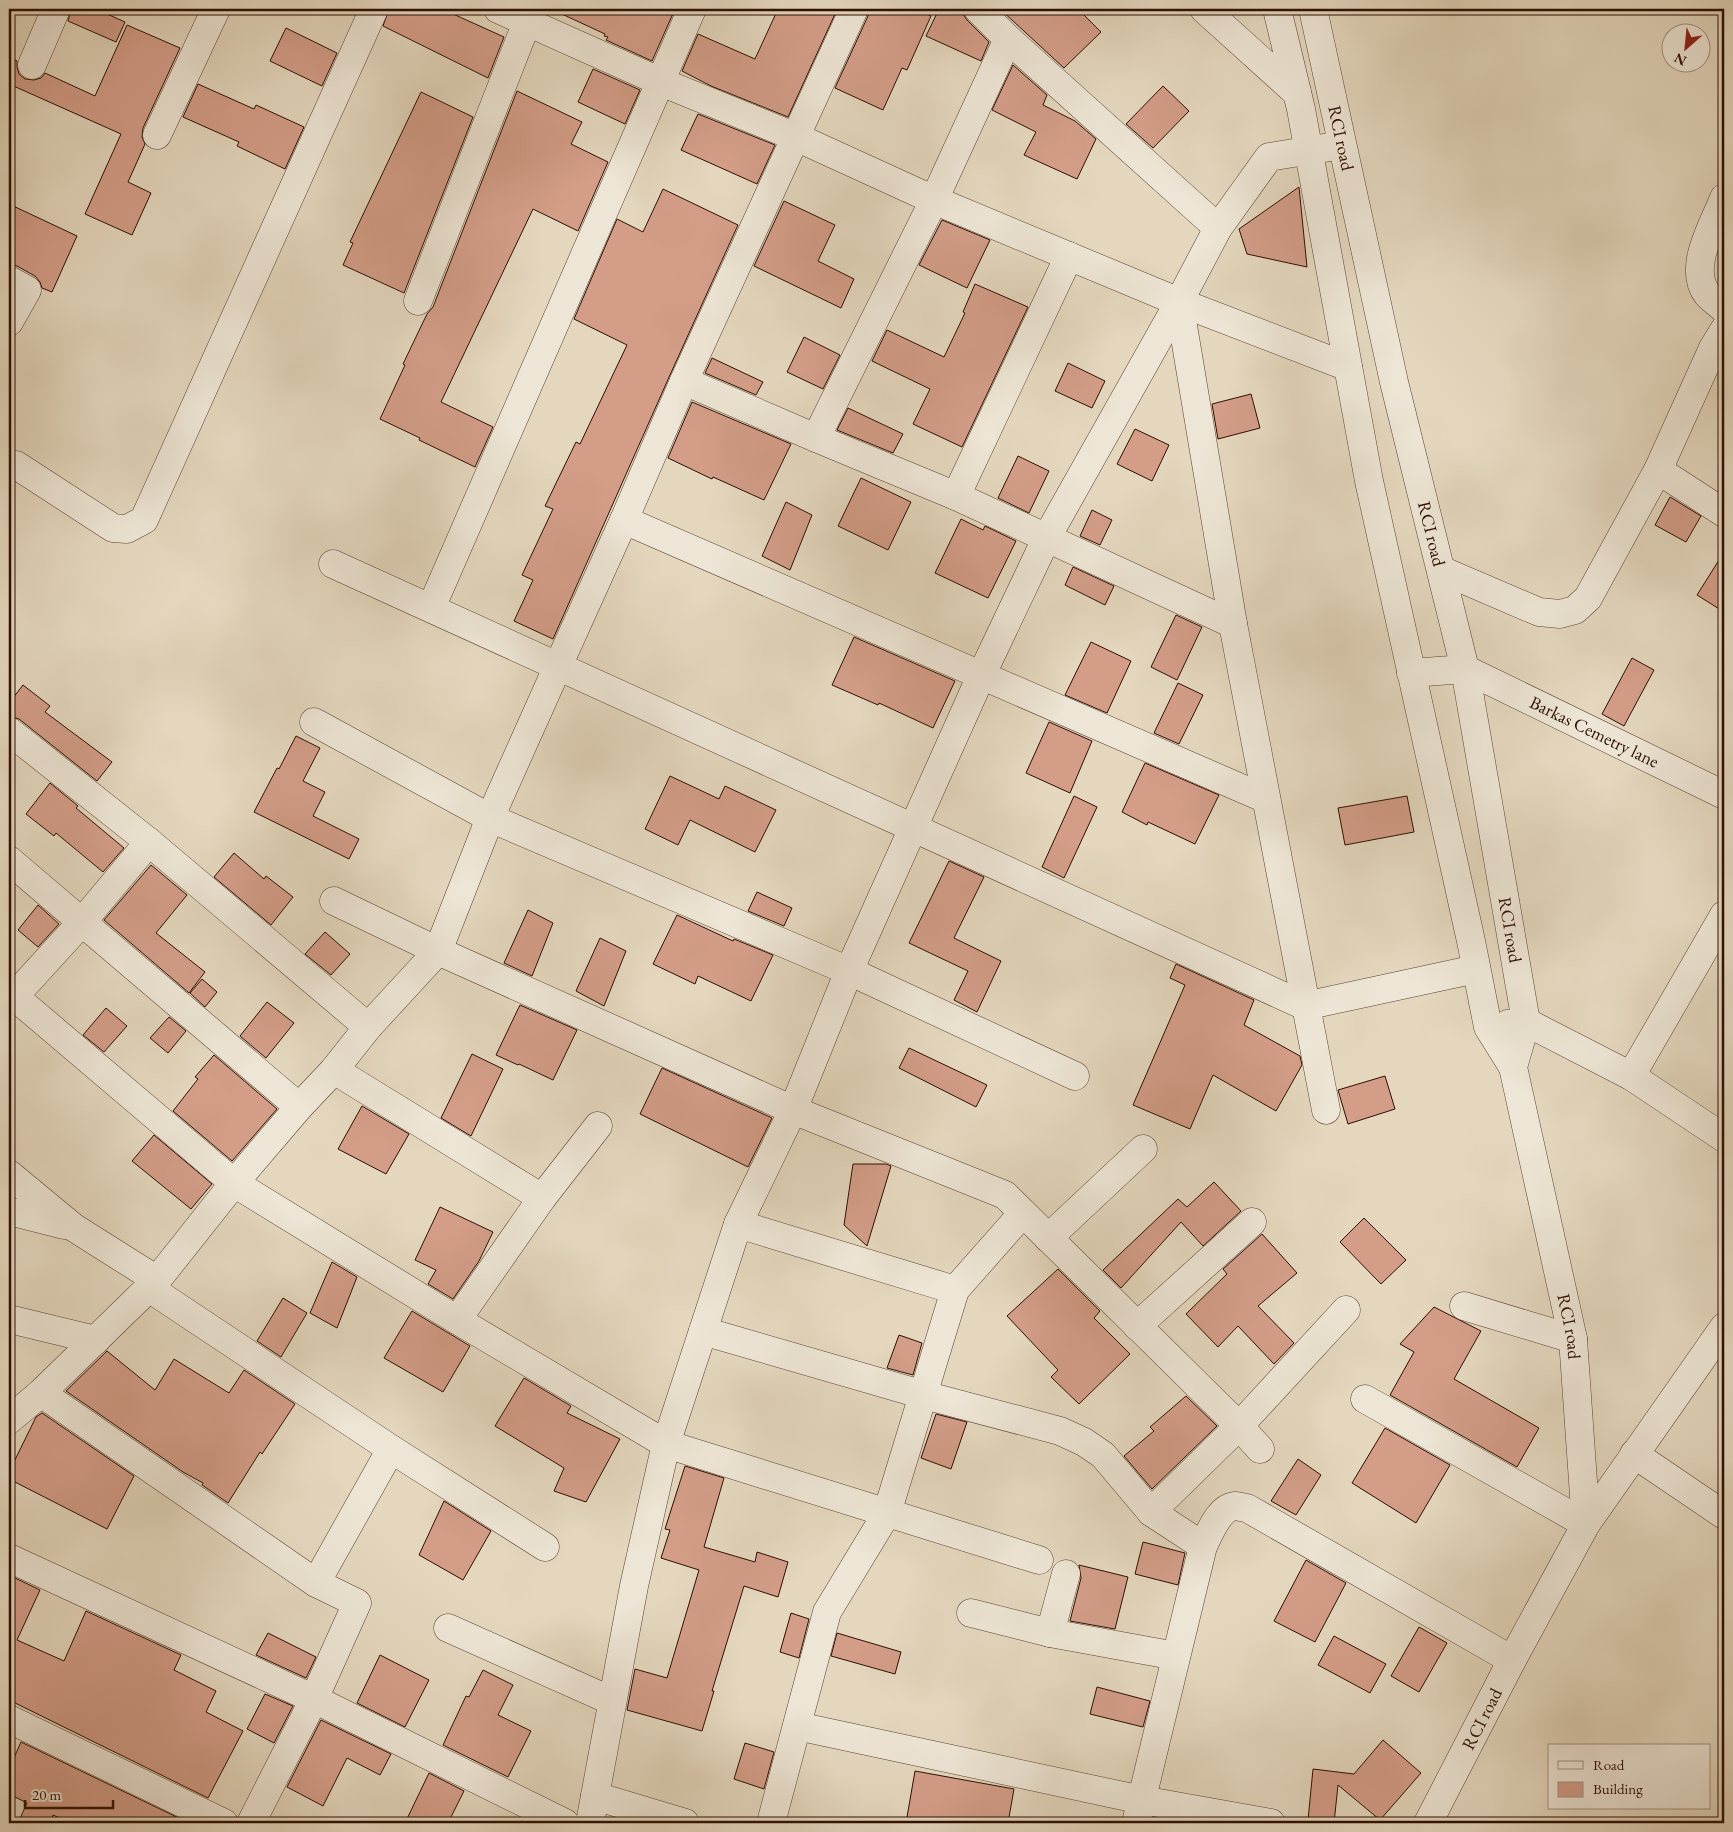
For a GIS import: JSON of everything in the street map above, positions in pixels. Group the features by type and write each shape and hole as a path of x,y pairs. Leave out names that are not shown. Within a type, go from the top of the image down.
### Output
{"street":[{"path":"32,65 56,9"},
{"path":"157,135 216,9"},
{"path":"16,466 113,528 127,530 144,520 374,9"},
{"path":"498,9 530,15 661,82 796,137 934,200 1179,302 1348,367"},
{"path":"431,608 692,9"},
{"path":"9,1420 41,1394 153,1284 234,1183 299,1107 334,1070 368,1026 438,951 490,818 624,520 684,380 854,9"},
{"path":"978,9 1008,39 1218,228"},
{"path":"1204,9 1297,93"},
{"path":"1277,9 1297,93 1369,481 1488,1027 1513,1067"},
{"name":"RCI road","path":"1313,9 1394,382 1465,668 1526,1022 1513,1067 1573,1339 1586,1524 1512,1660 1428,1823"},
{"path":"418,301 530,15"},
{"path":"816,438 934,200 1008,39"},
{"path":"590,1823 634,1586 666,1444 738,1224 793,1110 849,971 980,676 1047,537 1179,302 1218,228 1269,157 1342,144"},
{"path":"1724,198 1699,258 1699,276 1706,293 1724,309"},
{"path":"956,496 1069,256"},
{"path":"9,280 27,290 9,322"},
{"path":"1179,302 1233,624 1326,1110"},
{"path":"1441,570 1539,612 1560,614 1575,610 1588,598 1658,470 1712,348 1724,330"},
{"path":"684,380 816,438 956,496 1233,624"},
{"path":"1658,470 1724,513"},
{"path":"624,520 1266,799"},
{"path":"333,564 1305,1006 1476,969"},
{"path":"1411,673 1465,668"},
{"name":"Barkas Cemetry lane","path":"1465,668 1724,795"},
{"path":"314,722 490,818 849,971 1075,1076"},
{"path":"9,730 149,842 368,1026"},
{"path":"149,842 82,922 10,997 234,1183 457,1320 666,1444 1039,1560"},
{"path":"9,860 299,1107"},
{"path":"334,901 438,951 793,1110 1005,1195 1260,1449"},
{"path":"1631,1076 1724,915"},
{"path":"1488,1027 1526,1022 1631,1076 1724,1138"},
{"path":"334,1070 542,1198"},
{"path":"457,1320 542,1198 598,1126"},
{"path":"1048,1238 1143,1149"},
{"path":"9,1174 73,1227 153,1284 391,1449 545,1547"},
{"path":"9,1211 73,1227"},
{"path":"771,1823 827,1612 887,1513 955,1290 1023,1213"},
{"path":"1137,1326 1252,1222"},
{"path":"738,1224 955,1290"},
{"path":"1464,1306 1573,1339"},
{"path":"1151,1512 1239,1426 1346,1310"},
{"path":"9,1319 96,1340"},
{"path":"1365,1399 1586,1524 1724,1326"},
{"path":"703,1331 924,1395 1060,1431 1084,1442 1103,1455 1151,1512 1204,1546"},
{"path":"41,1394 316,1583 357,1603 314,1699 252,1823"},
{"path":"316,1583 391,1449"},
{"path":"1634,1454 1724,1515"},
{"path":"1139,1812 1204,1546 1220,1515 1227,1509 1235,1506 1247,1508 1512,1660"},
{"path":"9,1558 314,1699 565,1823"},
{"path":"1050,1633 1066,1574"},
{"path":"971,1613 1050,1633 1176,1656"},
{"path":"448,1628 612,1701"},
{"path":"9,1719 224,1823"},
{"path":"797,1726 1139,1812 1271,1823"},
{"path":"595,1796 685,1823"}],"building":[{"path":"71,9 96,9 125,22 116,42 68,21"},
{"path":"389,9 442,9 504,37 488,78 383,26"},
{"path":"551,9 675,9 652,61 606,40 608,37 604,36 605,34"},
{"path":"778,9 824,9 835,14 788,117 711,86 682,71 698,34 755,59"},
{"path":"869,9 916,9 931,16 907,70 902,68 883,110 835,88 868,16"},
{"path":"939,9 963,9 963,14 967,20 989,42 981,61 926,36"},
{"path":"1000,9 1078,9 1101,32 1064,68"},
{"path":"127,25 180,48 143,128 142,137 145,144 128,182 151,193 132,235 85,214 121,134 9,84 9,57 17,61 19,74 25,79 34,80 41,78 45,73 95,96"},
{"path":"286,28 337,53 322,86 270,61"},
{"path":"1013,65 1047,95 1043,105 1075,121 1096,139 1077,179 1024,155 1036,132 992,110"},
{"path":"593,69 640,90 625,124 578,102"},
{"path":"198,84 254,109 256,105 304,127 285,169 237,146 239,142 183,117"},
{"path":"1163,86 1189,111 1153,148 1126,124"},
{"path":"517,91 582,122 571,144 608,162 578,231 533,209 441,402 493,427 475,467 380,419 405,365 403,364 427,314 433,307"},
{"path":"421,92 473,117 404,293 343,265 353,243 350,242"},
{"path":"698,114 775,145 757,184 681,150"},
{"path":"1299,187 1307,267 1247,254 1239,229"},
{"path":"663,189 738,225 553,639 514,621 533,580 522,575 553,509 545,506 576,442 580,444 627,345 574,319 617,219 643,232"},
{"path":"784,201 835,225 818,261 854,279 841,308 754,266"},
{"path":"9,204 77,236 52,292 42,288 35,276 17,266 9,264"},
{"path":"942,220 990,240 967,288 919,265"},
{"path":"975,284 1028,307 962,447 913,424 930,389 872,361 887,330 944,357 965,313 963,312"},
{"path":"804,337 840,355 823,389 787,372"},
{"path":"712,358 763,382 756,395 705,373"},
{"path":"1068,363 1105,381 1092,408 1055,391"},
{"path":"1251,394 1260,428 1218,439 1212,404"},
{"path":"692,402 791,444 764,500 713,477 712,479 668,458"},
{"path":"848,408 903,434 893,453 837,430"},
{"path":"1135,429 1169,445 1152,481 1117,464"},
{"path":"1018,456 1049,471 1029,513 998,498"},
{"path":"861,478 911,502 888,550 838,526"},
{"path":"1670,497 1701,516 1686,542 1655,525"},
{"path":"786,502 812,515 790,570 762,556"},
{"path":"1092,510 1112,520 1100,545 1080,536"},
{"path":"961,519 983,530 985,526 1016,541 988,598 935,573"},
{"path":"1724,552 1724,612 1697,595"},
{"path":"1073,567 1114,586 1105,605 1065,585"},
{"path":"1176,615 1202,627 1177,680 1151,667"},
{"path":"854,637 955,681 933,728 879,703 878,705 832,685"},
{"path":"1091,642 1131,661 1107,713 1065,695"},
{"path":"1632,658 1654,670 1624,726 1602,714"},
{"path":"1178,683 1203,695 1179,744 1154,733"},
{"path":"23,685 50,706 45,712 112,762 97,781 19,719 9,716 9,703"},
{"path":"1049,722 1092,741 1070,793 1026,773"},
{"path":"296,736 320,748 303,781 325,792 313,816 359,839 349,859 254,812"},
{"path":"1145,763 1219,795 1195,844 1148,822 1147,825 1122,812"},
{"path":"670,776 719,799 725,786 776,810 755,852 690,820 678,845 645,829"},
{"path":"50,783 78,806 76,808 124,848 103,872 56,833 54,836 26,814"},
{"path":"1074,796 1097,807 1064,878 1042,867"},
{"path":"1407,796 1414,832 1345,845 1338,808"},
{"path":"234,853 264,879 266,876 293,897 271,925 214,877"},
{"path":"949,861 984,877 954,938 1001,961 977,1012 954,1000 968,971 909,943"},
{"path":"151,865 187,895 156,933 205,972 189,993 104,920"},
{"path":"757,892 792,908 784,926 748,911"},
{"path":"38,905 59,924 38,947 18,930"},
{"path":"528,910 553,923 532,976 504,963"},
{"path":"677,915 733,941 734,939 773,955 751,1001 698,976 695,984 653,964"},
{"path":"325,932 350,954 331,975 305,954"},
{"path":"600,938 626,951 604,1006 576,991"},
{"path":"1176,964 1254,1000 1244,1025 1300,1056 1302,1065 1276,1111 1213,1075 1190,1129 1133,1105 1185,985 1170,978"},
{"path":"202,979 217,992 205,1007 190,993"},
{"path":"267,1002 294,1023 266,1058 240,1036"},
{"path":"520,1005 577,1030 553,1080 496,1055"},
{"path":"106,1008 127,1026 104,1052 83,1035"},
{"path":"169,1017 186,1031 168,1053 150,1038"},
{"path":"909,1048 987,1085 976,1107 899,1068"},
{"path":"472,1054 503,1069 471,1136 441,1118"},
{"path":"214,1055 277,1109 232,1161 173,1111 198,1079 195,1077"},
{"path":"662,1068 772,1118 748,1167 640,1114"},
{"path":"1385,1076 1395,1109 1348,1124 1338,1090"},
{"path":"362,1106 409,1134 386,1174 338,1149"},
{"path":"154,1135 212,1184 191,1209 132,1161"},
{"path":"853,1164 886,1164 891,1166 867,1246 844,1225"},
{"path":"1214,1182 1241,1211 1203,1246 1181,1222 1121,1288 1103,1270 1178,1199 1187,1207"},
{"path":"440,1207 493,1232 479,1261 453,1299 428,1284 436,1270 415,1260"},
{"path":"1364,1218 1406,1260 1381,1284 1340,1242"},
{"path":"1262,1234 1297,1273 1258,1306 1294,1343 1274,1364 1238,1326 1218,1347 1186,1314 1227,1274 1223,1269"},
{"path":"332,1262 357,1277 337,1328 310,1313"},
{"path":"1058,1269 1100,1311 1094,1318 1130,1354 1079,1404 1051,1377 1058,1370 1007,1316"},
{"path":"283,1298 307,1313 281,1357 257,1341"},
{"path":"1434,1307 1481,1331 1454,1379 1539,1428 1517,1467 1390,1395 1414,1352 1400,1344"},
{"path":"412,1311 470,1346 443,1392 384,1358"},
{"path":"899,1335 922,1343 913,1375 887,1368"},
{"path":"107,1351 155,1390 174,1359 229,1393 244,1370 295,1404 262,1454 260,1452 228,1503 202,1485 203,1483 183,1472 66,1391"},
{"path":"524,1378 571,1406 567,1413 620,1439 586,1502 554,1491 564,1468 495,1426"},
{"path":"1186,1396 1217,1426 1152,1489 1124,1456 1154,1431 1150,1427"},
{"path":"42,1413 134,1476 107,1529 9,1479 9,1472 36,1417"},
{"path":"936,1414 967,1422 951,1469 921,1458"},
{"path":"1385,1428 1450,1465 1416,1523 1352,1483"},
{"path":"1298,1459 1321,1475 1296,1515 1271,1501"},
{"path":"685,1466 724,1478 704,1547 755,1562 757,1552 788,1562 778,1597 744,1586 712,1691 714,1691 702,1731 627,1710 635,1669 667,1678 699,1570 661,1558 670,1530 665,1529"},
{"path":"444,1501 491,1531 463,1580 419,1555"},
{"path":"1143,1542 1185,1553 1178,1585 1135,1574"},
{"path":"1306,1560 1346,1583 1315,1642 1274,1621"},
{"path":"1079,1565 1128,1577 1115,1629 1070,1621 1081,1578"},
{"path":"13,1577 40,1590 17,1640 64,1661 86,1611 181,1655 174,1670 216,1691 206,1712 243,1731 208,1798 9,1700 9,1586"},
{"path":"791,1613 809,1619 799,1658 780,1652"},
{"path":"1419,1627 1447,1643 1419,1692 1391,1676"},
{"path":"268,1633 316,1657 306,1678 256,1655"},
{"path":"837,1633 901,1652 895,1674 831,1656"},
{"path":"1334,1636 1386,1664 1370,1693 1318,1665"},
{"path":"380,1655 429,1680 405,1727 357,1703"},
{"path":"483,1670 513,1685 498,1715 531,1731 508,1777 443,1745 466,1696 469,1697"},
{"path":"1097,1687 1150,1701 1143,1727 1090,1714"},
{"path":"265,1694 293,1706 274,1743 247,1729"},
{"path":"321,1720 391,1754 380,1775 347,1758 323,1806 287,1787"},
{"path":"1383,1740 1421,1773 1380,1820 1338,1785 1334,1823 1308,1820 1313,1769 1354,1774"},
{"path":"21,1742 189,1823 72,1823 53,1815 50,1823 18,1823 27,1803 9,1794 9,1769"},
{"path":"745,1743 774,1752 764,1789 734,1779"},
{"path":"915,1771 1014,1789 1008,1823 906,1823"},
{"path":"429,1773 464,1791 448,1823 405,1823"}]}
